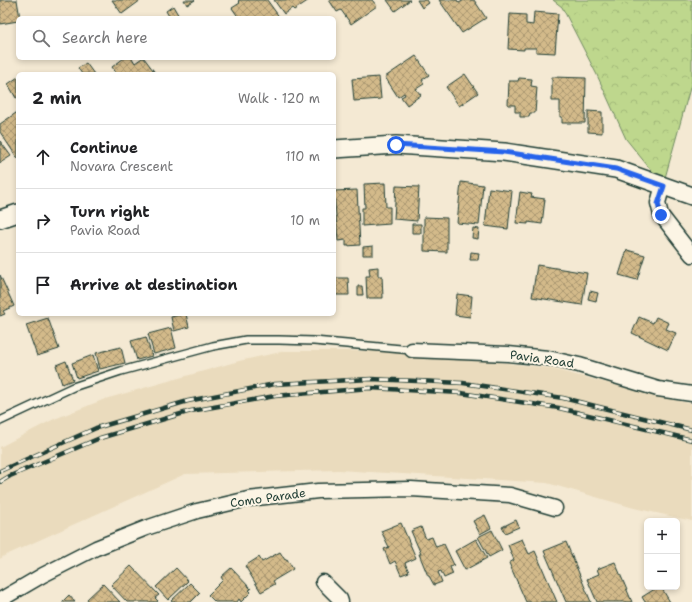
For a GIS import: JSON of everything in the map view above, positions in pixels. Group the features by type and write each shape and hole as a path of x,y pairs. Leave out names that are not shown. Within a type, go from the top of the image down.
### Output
{"street":[{"path":"336,149 396,145 504,152 616,169 692,196"},
{"path":"664,186 658,204 661,215 692,254"},
{"path":"0,219 16,214"},
{"name":"Pavia Road","path":"412,350 508,354 548,358 579,364 658,389 692,394"},
{"name":"Como Parade","path":"0,600 43,575 96,548 146,528 197,511 248,499 318,491 411,489 510,495 554,508"},
{"path":"323,582 340,599 341,602"}],"lane":[{"path":"0,421 73,387 121,370 213,346 246,340 314,341 412,350"}],"shaded area":[{"path":"286,351 369,351 447,356 548,368 692,404 692,521 634,508 547,483 339,470 185,474 0,559 0,447 52,420 105,399 239,361"}],"green space":[{"path":"553,0 692,0 692,81 663,185 626,139 597,75 562,7"}],"building":[{"path":"0,0 17,0 20,16 16,16 16,21 0,24"},
{"path":"112,0 141,0 122,14"},
{"path":"184,0 195,0 187,5"},
{"path":"267,0 279,16 238,16 232,8 240,3 238,1"},
{"path":"274,0 309,0 294,10 292,8 284,14"},
{"path":"329,0 372,0 377,6 351,24 341,10 337,12"},
{"path":"387,0 410,0 395,11"},
{"path":"417,0 427,0 429,3 422,8"},
{"path":"439,0 457,0 459,3 464,0 474,0 486,18 462,33"},
{"path":"173,6 179,16 169,16 166,11"},
{"path":"534,12 558,14 555,53 536,52 536,48 524,48 524,50 508,49 510,14 526,15 526,24 533,25"},
{"path":"416,56 429,75 422,80 424,84 416,89 421,95 407,105 401,97 405,95 404,93 398,97 385,77"},
{"path":"121,60 133,60 135,63 139,60 146,60 154,72 116,72 112,67"},
{"path":"86,63 93,72 81,72 78,68"},
{"path":"465,74 478,93 459,106 446,87"},
{"path":"379,77 381,99 354,101 352,79"},
{"path":"552,77 586,78 585,123 562,123 562,117 560,117 560,101 552,101"},
{"path":"16,78 16,98 8,84"},
{"path":"519,78 532,79 531,86 537,87 535,113 530,113 529,117 520,117 520,112 515,112 515,105 508,105 509,81 518,81"},
{"path":"588,111 602,112 602,133 588,132"},
{"path":"16,113 16,156 0,132 0,124"},
{"path":"0,141 11,156 0,163"},
{"path":"461,182 483,185 479,225 457,223"},
{"path":"385,183 386,207 390,207 390,224 362,226 362,208 365,208 364,184"},
{"path":"396,186 419,187 417,221 394,219"},
{"path":"489,188 512,191 508,229 485,226"},
{"path":"357,190 360,245 346,246 346,240 338,241 336,191"},
{"path":"520,192 532,194 531,197 545,199 542,224 528,222 528,224 516,223"},
{"path":"424,217 447,218 447,252 424,251"},
{"path":"412,224 421,224 421,233 412,233"},
{"path":"473,228 479,229 478,239 472,238"},
{"path":"373,246 373,255 363,255 363,247"},
{"path":"627,250 645,255 637,280 619,275"},
{"path":"471,252 479,253 478,260 470,260"},
{"path":"537,265 587,273 582,305 532,297"},
{"path":"378,267 378,276 382,276 383,298 367,298 366,276 370,276 369,268"},
{"path":"0,275 14,306 3,311 5,314 0,316"},
{"path":"336,278 348,278 349,295 336,295"},
{"path":"358,286 362,286 363,295 358,295"},
{"path":"590,291 598,293 596,301 588,299"},
{"path":"457,294 472,296 470,317 455,315"},
{"path":"186,316 189,327 174,331 171,317"},
{"path":"639,317 653,323 656,317 669,323 666,329 676,333 668,350 632,333"},
{"path":"48,318 59,349 37,356 26,325"},
{"path":"171,328 176,348 154,354 148,334"},
{"path":"146,337 152,356 137,360 131,341"},
{"path":"121,347 125,363 100,369 96,353"},
{"path":"93,355 98,371 77,378 72,363"},
{"path":"66,361 73,380 62,384 56,365"},
{"path":"485,515 491,528 480,534 473,521"},
{"path":"516,520 519,527 505,533 502,527"},
{"path":"401,523 416,558 405,563 409,572 401,575 395,561 390,564 384,549 389,547 381,531"},
{"path":"421,527 426,539 432,537 436,547 444,544 454,565 450,567 453,574 444,578 441,571 438,572 442,582 434,585 428,576 419,554 421,554 411,531"},
{"path":"492,530 502,550 489,557 478,537"},
{"path":"476,539 487,558 465,570 455,551"},
{"path":"522,539 529,554 535,551 557,602 526,602 509,563 514,560 508,545"},
{"path":"566,542 591,602 566,602 544,551"},
{"path":"280,552 285,560 287,559 293,569 273,581 275,584 261,592 245,566 259,557 262,562"},
{"path":"615,562 632,602 597,602 587,579 599,574 597,569"},
{"path":"131,566 159,595 155,598 158,601 157,602 127,602 111,585"},
{"path":"176,568 188,581 168,600 156,587"},
{"path":"231,568 251,589 249,590 251,592 241,602 239,599 237,602 215,602 208,595 223,580 221,577"},
{"path":"190,583 200,593 191,602 171,601"},
{"path":"103,584 120,602 89,602 87,599"},
{"path":"653,590 663,590 670,602 645,602 642,597"},
{"path":"69,595 75,602 62,602"}],"railway":[{"path":"0,471 96,428 188,401 275,384 371,379 463,383 563,398 692,430"},
{"path":"0,482 10,476 100,438 191,411 275,396 370,388 461,393 559,408 692,440"}],"route":[{"path":"396,145 504,152 616,169 664,186 658,200 661,215"}]}
